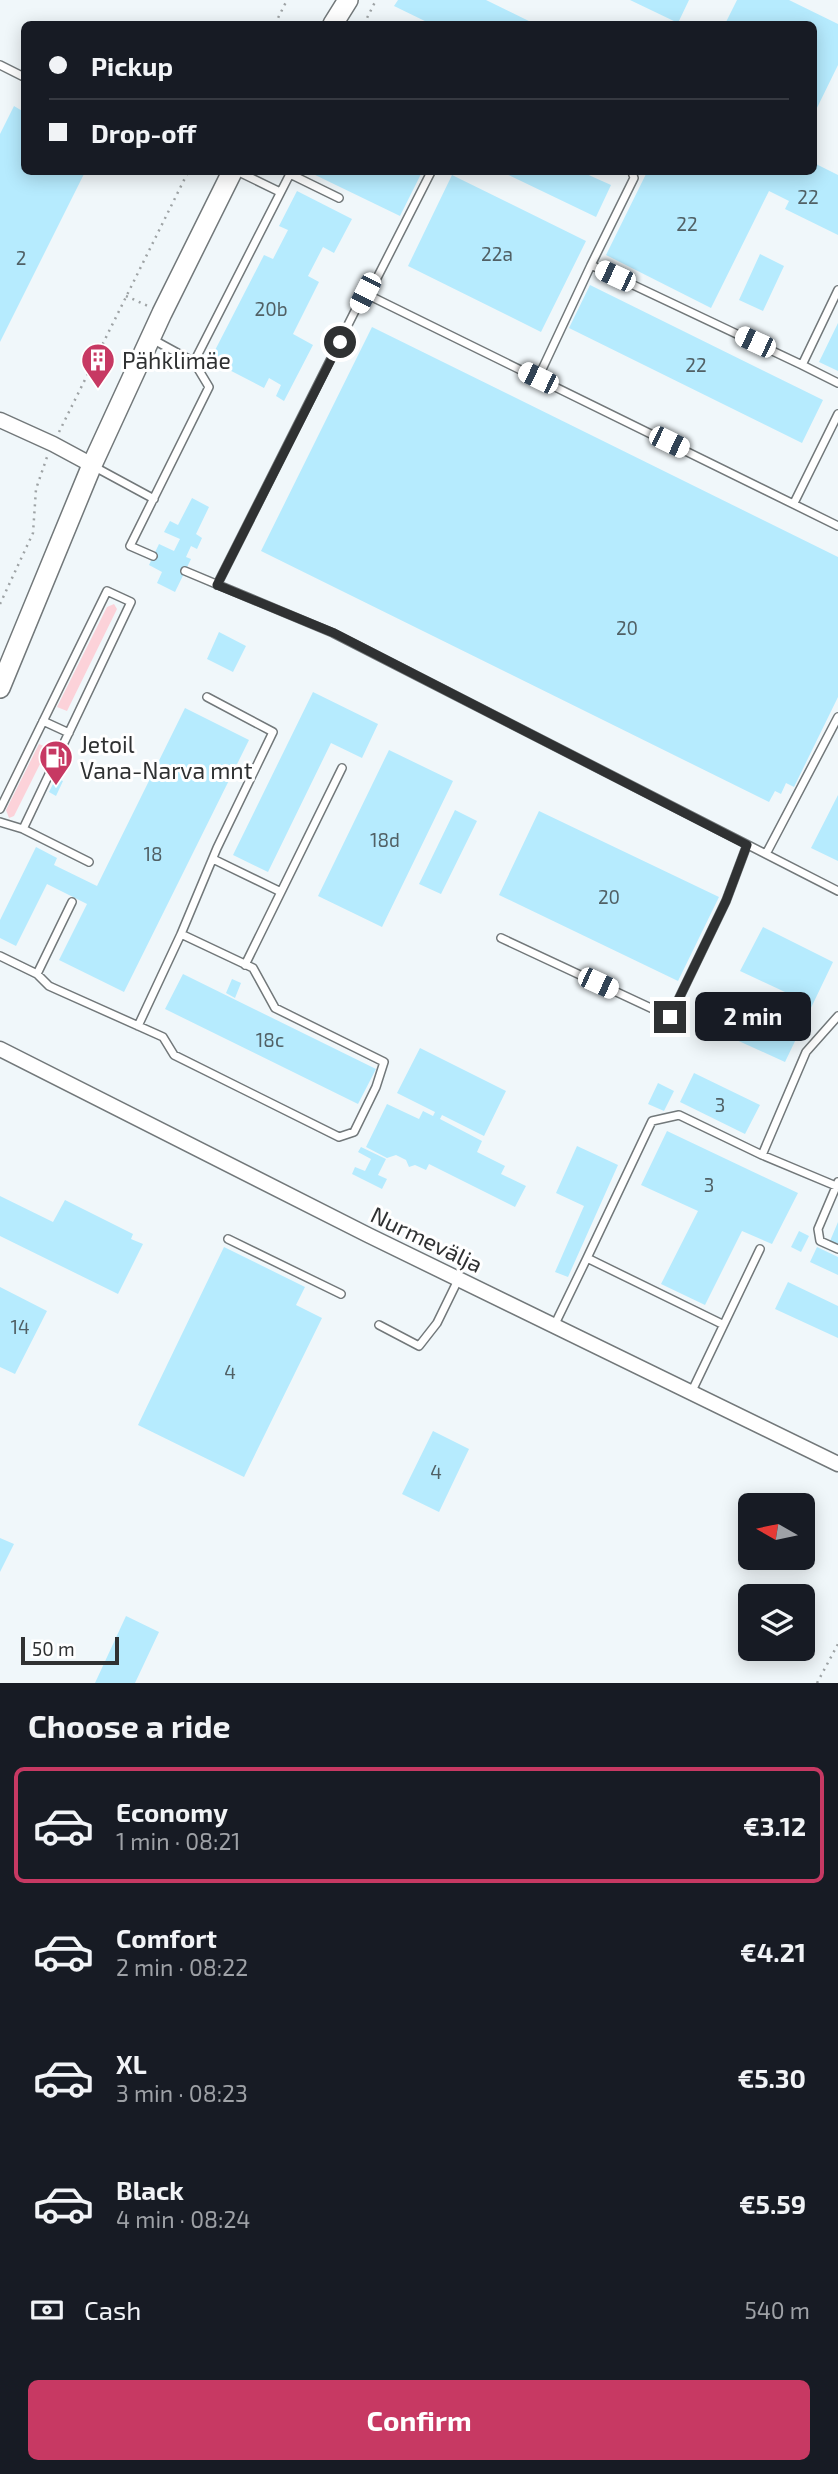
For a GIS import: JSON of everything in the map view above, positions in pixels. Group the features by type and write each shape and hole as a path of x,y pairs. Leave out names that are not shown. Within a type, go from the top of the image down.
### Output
{"main road":[{"path":"335,21 348,0"},
{"path":"0,688 93,465 229,175"}],"street":[{"path":"0,420 93,465"},
{"name":"Nurmevälja","path":"0,1049 458,1280 838,1464"}],"lane":[{"path":"0,65 21,76"},
{"path":"235,175 280,192"},
{"path":"194,362 289,175"},
{"path":"294,175 339,198"},
{"path":"217,585 365,293 377,278 429,175"},
{"path":"538,378 634,178 633,175"},
{"path":"591,265 838,383"},
{"path":"802,365 838,290"},
{"path":"365,293 838,526"},
{"path":"151,339 194,362 209,387 130,546 153,556"},
{"path":"794,503 838,414"},
{"path":"93,465 153,499"},
{"path":"185,571 334,633 838,891"},
{"path":"0,809 107,591 131,602 23,829"},
{"path":"138,1026 273,732 207,697"},
{"path":"766,854 838,717"},
{"path":"43,721 69,733"},
{"path":"245,965 342,768"},
{"path":"0,822 23,829 89,862"},
{"path":"501,938 670,1017 726,901 747,845"},
{"path":"213,859 281,892"},
{"path":"37,974 72,902"},
{"path":"0,956 37,974 49,986 163,1037 174,1055 339,1137 354,1132 376,1087 384,1062 275,1008 253,968 181,934"},
{"path":"762,1154 806,1052 838,1016"},
{"path":"554,1326 652,1121 679,1115 762,1154 837,1184 818,1228 820,1241 838,1249"},
{"path":"228,1239 341,1294"},
{"path":"691,1394 760,1249"},
{"path":"587,1258 722,1324"},
{"path":"379,1325 419,1346 437,1323 458,1280"}],"path":[{"path":"277,21 288,0"},
{"path":"366,21 376,0"},
{"path":"0,604 30,540 39,477 53,444 186,175"},
{"path":"125,296 154,309"},
{"path":"817,1683 838,1644"}],"shaded area":[{"path":"114,604 117,609 67,711 57,707 107,607"},
{"path":"39,744 48,748 14,816 9,818 6,810"}],"building":[{"path":"398,0 486,0 529,21 425,21 394,6"},
{"path":"630,0 689,0 679,21"},
{"path":"737,0 789,0 838,24 838,65 817,108 817,21 726,21"},
{"path":"14,106 21,110 21,175 84,175 0,342 0,134"},
{"path":"817,164 838,175 838,235 785,209 789,201 769,191 711,308 606,255 646,175 817,175"},
{"path":"315,175 420,175 400,216"},
{"path":"452,175 586,241 541,332 408,266"},
{"path":"508,175 589,175 611,185 596,217"},
{"path":"297,191 352,219 334,253 323,247 308,276 319,282 293,334 313,345 284,401 276,396 281,385 269,378 264,388 210,360 264,255 273,259 288,230 279,226"},
{"path":"760,254 784,266 763,311 739,300"},
{"path":"590,285 823,400 802,443 569,328"},
{"path":"838,323 838,371 819,362"},
{"path":"372,327 838,557 838,697 794,787 786,783 781,794 775,791 769,802 261,551"},
{"path":"192,498 209,507 196,534 202,538 197,549 191,546 186,557 191,559 175,592 157,583 162,572 149,565 159,544 174,551 180,539 164,532 170,521 178,525"},
{"path":"219,632 246,646 233,672 207,659"},
{"path":"313,692 378,724 362,758 331,743 268,872 233,855"},
{"path":"185,708 249,740 124,992 59,960 87,904 47,884 16,946 0,938 0,920 36,847 57,858 54,865 97,886"},
{"path":"389,750 453,781 382,927 318,896"},
{"name":"Jetoil Vana-Narva mnt","path":"56,778 63,781 56,796 49,792"},
{"path":"838,795 838,861 811,848"},
{"path":"455,810 477,821 441,894 419,884"},
{"path":"539,811 719,897 678,981 499,895"},
{"path":"763,927 833,962 785,1062 710,1028 727,994 772,1016 785,992 740,971"},
{"path":"183,974 376,1069 358,1104 165,1009"},
{"path":"232,979 241,983 235,998 226,993"},
{"path":"420,1048 506,1091 484,1136 442,1115 440,1119 482,1141 477,1152 505,1166 501,1174 526,1186 515,1207 429,1164 426,1170 415,1165 409,1167 406,1160 396,1155 387,1158 366,1147 387,1104 419,1119 423,1111 433,1116 435,1112 397,1093"},
{"path":"694,1073 760,1105 745,1134 680,1102"},
{"path":"658,1083 674,1091 664,1111 648,1104"},
{"path":"667,1131 798,1193 772,1244 742,1231 705,1305 661,1284 698,1211 641,1185"},
{"path":"577,1146 618,1165 568,1277 555,1272 584,1206 556,1193"},
{"path":"361,1147 386,1159 378,1175 387,1179 382,1189 352,1174 355,1167 365,1171 371,1159 358,1152"},
{"path":"0,1196 53,1222 65,1200 133,1234 131,1239 143,1244 118,1294 0,1236"},
{"path":"838,1222 838,1244 830,1241"},
{"path":"799,1231 809,1236 801,1252 791,1247"},
{"path":"224,1247 305,1287 296,1305 322,1318 244,1477 138,1425"},
{"path":"817,1247 838,1257 838,1275 810,1262"},
{"path":"788,1282 838,1306 838,1338 775,1309"},
{"path":"0,1287 47,1311 15,1374 0,1367"},
{"path":"433,1431 469,1449 439,1512 402,1494"},
{"path":"0,1538 14,1544 0,1572"},
{"path":"126,1616 159,1632 135,1683 95,1683"}],"place":[{"name":"Pähklimäe","path":"98,390"},
{"name":"Jetoil Vana-Narva mnt","path":"56,787"}],"route":[{"path":"340,342 217,585 334,633 747,845 726,901 670,1017"}]}
